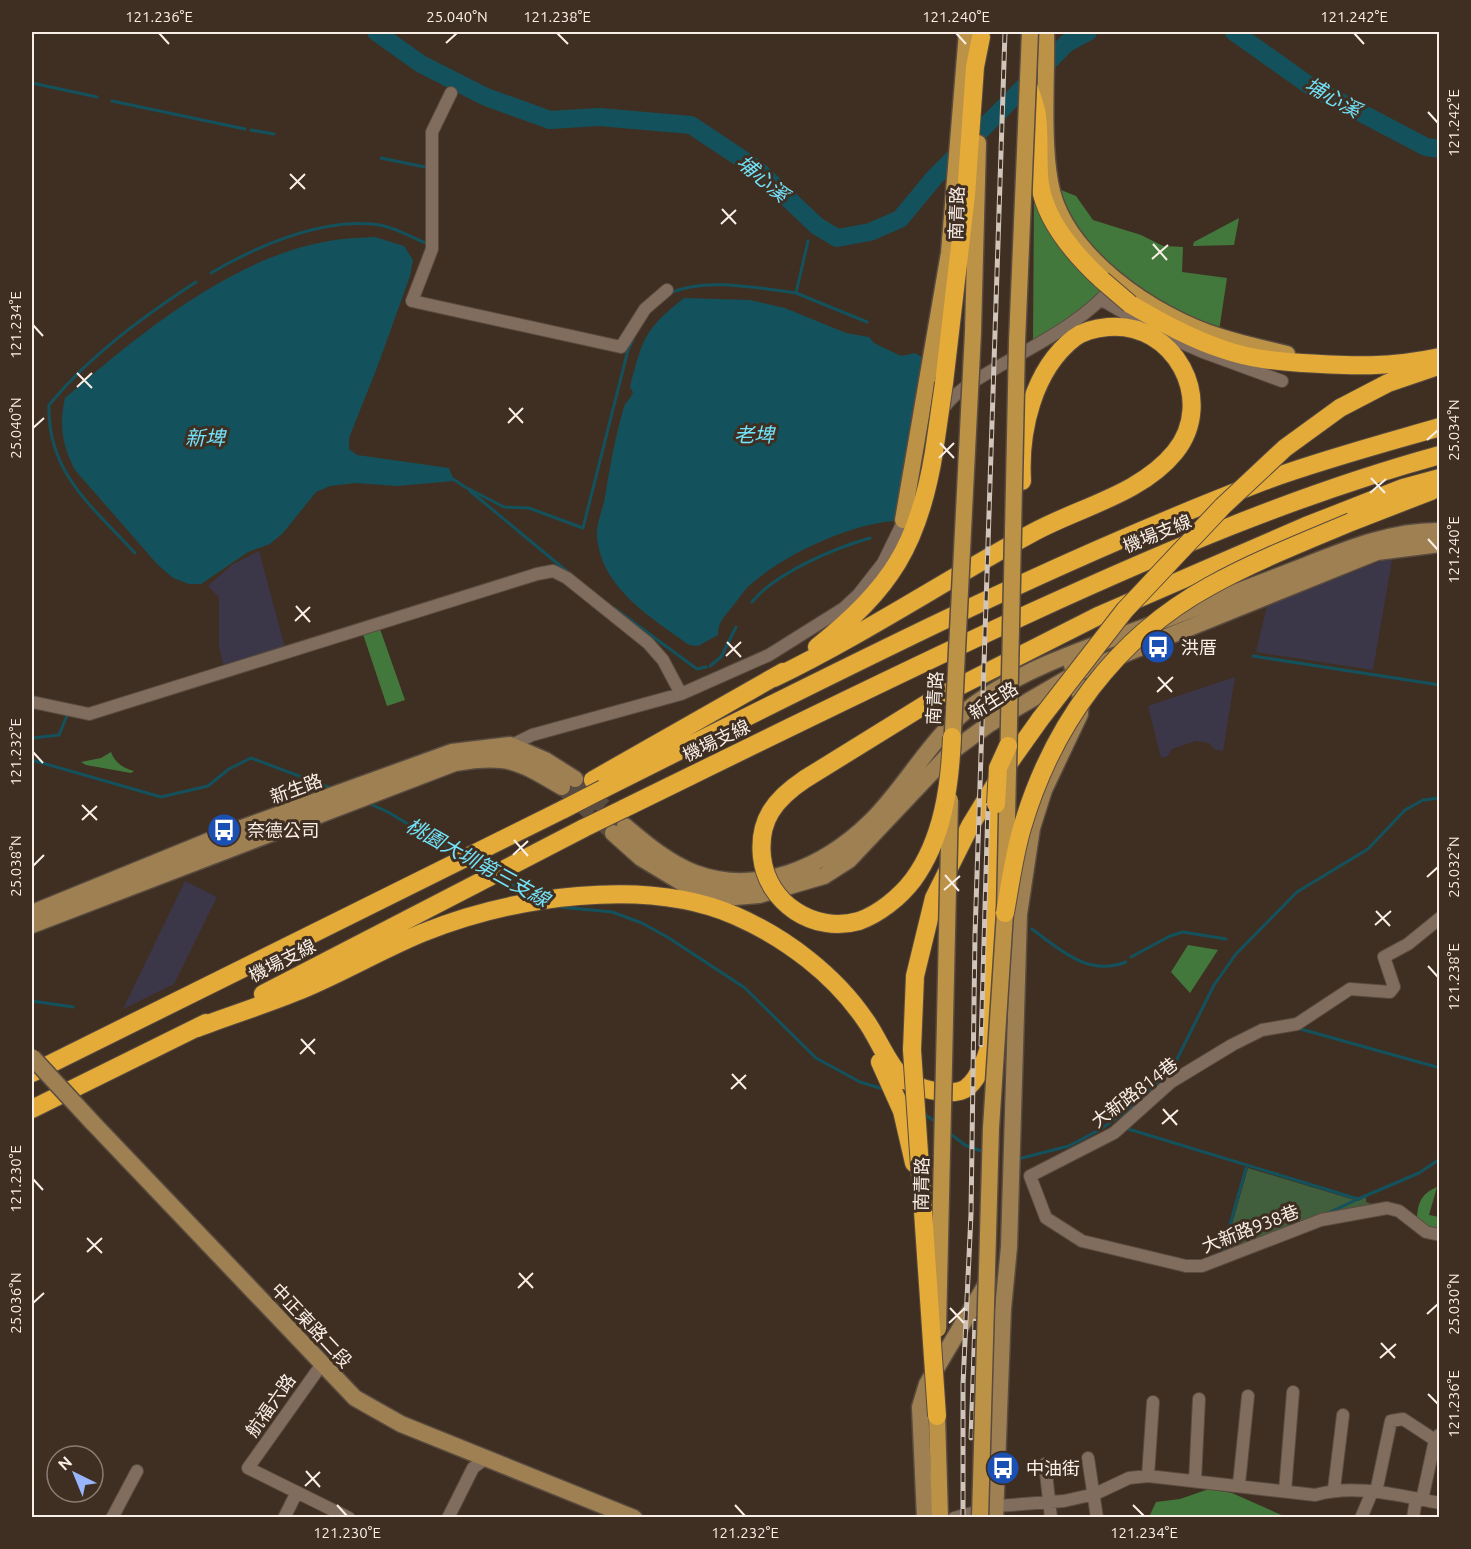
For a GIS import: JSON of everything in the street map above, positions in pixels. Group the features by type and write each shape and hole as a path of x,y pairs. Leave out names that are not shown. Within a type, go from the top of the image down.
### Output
{"highway":[{"path":"774,678 831,636 887,579 905,554 928,491 960,253 976,33"},
{"path":"1028,83 1037,115 1038,168 1041,189 1048,209 1081,261 1130,304 1201,342 1271,361 1355,367 1393,365 1440,357"},
{"path":"575,791 774,678 820,656 938,585 1037,531 1143,480 1175,452 1191,423 1191,398 1184,369 1163,343 1138,329 1110,327 1095,329 1076,337 1055,356 1040,377 1027,426 1021,468 1022,481 1015,496"},
{"path":"937,1416 912,1050 915,976 934,898 970,825 1004,770 1041,718 1125,610 1249,479 1285,448 1340,408 1388,383 1440,366"},
{"name":"機場支線","path":"32,1073 440,870 485,846 575,791 895,643 1137,532 1267,480 1440,427"},
{"name":"機場支線","path":"32,1109 197,1028 584,828 620,823 905,670 1148,559 1277,508 1440,455"},
{"path":"952,737 945,799 929,854 912,881 880,910 860,920 845,924 812,920 787,906 771,889 763,867 761,835 767,815 778,800 805,779 936,698 1098,616 1306,526 1403,488 1440,478"},
{"path":"1005,913 1022,829 1048,756 1066,723 1104,671 1127,646 1185,601 1278,553 1440,488"},
{"path":"197,1028 303,989 422,933 499,909 590,894 622,893 707,907 733,914 762,929 813,964 861,1013 900,1075 928,1090 963,1090 976,1076 990,1044 998,768 1008,747"},
{"path":"707,907 783,953 804,969 845,1010 861,1032 890,1081 902,1111 922,1203"}],"main road":[{"path":"981,1515 991,1128 1005,913 1018,321 1030,32"},
{"path":"903,520 949,253 960,127 976,33"},
{"name":"南青路","path":"940,1518 937,1416 952,737 973,332 976,33"},
{"path":"1046,35 1050,182 1058,208 1084,249 1118,281 1150,304 1185,323 1220,337 1287,354"},
{"path":"925,401 944,407"},
{"name":"新生路","path":"620,823 672,861 695,873 713,878 731,882 766,879 799,871 830,855 871,822 937,738 975,704 1069,656 1346,549 1399,534 1440,531"},
{"name":"新生路","path":"620,823 641,858 684,884 735,897 759,895 824,876 849,860 951,752 989,724 1075,674 1377,552 1440,544"},
{"path":"925,1518 920,1407 927,1384 1000,1275 1009,1247 1019,914 1032,828 1044,790 1080,714 1081,697 1069,656"},
{"path":"510,745 545,760 575,791"},
{"name":"新生路","path":"32,926 381,784 452,752 510,745"},
{"name":"新生路","path":"381,784 455,763 488,757 508,760 575,791"},
{"name":"新生路","path":"32,913 228,833 329,804"},
{"name":"中正東路二段","path":"32,1057 355,1398 373,1411 634,1518"},
{"path":"996,1512 1000,1275"}],"street":[{"path":"451,93 432,132 432,249 412,301 621,347 645,309 667,290"},
{"path":"488,757 532,735 681,694 769,655 844,608 858,595 883,562 915,500 935,425 944,407 980,378 1066,327 1102,300 1118,281"},
{"path":"1102,300 1157,332 1282,381"},
{"path":"32,702 89,714 537,573 553,571 567,578 648,643 663,660 681,694"},
{"name":"大新路814巷","path":"1030,1176 1114,1133 1171,1082 1232,1045 1262,1030 1297,1023 1350,988 1390,992 1394,987 1384,957 1408,944 1440,918"},
{"name":"大新路938巷","path":"1030,1176 1047,1218 1082,1242 1186,1266 1202,1266 1321,1220 1387,1208 1399,1211 1426,1232 1440,1235"},
{"name":"航福六路","path":"297,1492 248,1468 322,1364"},
{"path":"1285,1491 1293,1392"},
{"path":"1239,1484 1248,1396"},
{"path":"1195,1481 1199,1399"},
{"path":"1148,1476 1153,1401"},
{"path":"1334,1489 1343,1415"},
{"path":"1361,1518 1374,1492 1391,1421 1403,1419 1437,1437 1413,1518"},
{"path":"448,1518 472,1468 486,1458"},
{"path":"1088,1458 1097,1518"},
{"path":"1045,1464 1051,1518"},
{"path":"112,1518 137,1471"},
{"path":"954,1518 1095,1494 1129,1478 1148,1476 1239,1484 1315,1495 1334,1489 1374,1492 1440,1503"},
{"path":"284,1518 297,1492 349,1518"}],"shaded area":[{"path":"259,551 285,648 224,667 219,647 219,597 208,586 232,565"},
{"path":"1392,560 1373,670 1256,652 1267,605 1381,561"},
{"path":"1235,677 1223,751 1214,749 1209,743 1196,741 1172,749 1168,756 1161,758 1148,706"},
{"path":"185,881 217,897 174,984 123,1009"}],"green space":[{"path":"1061,190 1076,196 1093,220 1141,235 1163,246 1183,247 1182,272 1227,278 1219,331 1160,303 1111,265 1072,220 1064,204"},
{"path":"1034,199 1103,292 1091,306 1033,341"},
{"path":"1239,218 1234,245 1193,246 1194,242"},
{"path":"380,629 405,700 387,706 363,634"},
{"path":"111,752 120,764 134,771 131,773 86,765 81,762 101,758"},
{"path":"1188,945 1218,950 1190,993 1171,972"},
{"path":"1248,1168 1358,1201 1366,1197 1366,1202 1375,1205 1326,1213 1227,1250 1225,1249"},
{"path":"1437,1187 1429,1215 1439,1217 1439,1230 1430,1229 1417,1218 1418,1207 1422,1199"},
{"path":"1209,1489 1232,1493 1286,1517 1149,1517 1156,1502 1180,1499"}],"water":[{"name":"新埤","path":"375,237 404,246 413,260 410,276 378,365 349,438 349,449 357,455 449,468 454,481 397,486 356,483 330,486 316,492 283,533 270,544 248,552 201,584 189,584 173,578 157,564 75,470 63,435 62,417 65,398 155,325 222,281 257,263 293,250 335,240"},
{"name":"老埤","path":"684,298 750,300 785,308 846,333 869,337 874,343 901,356 915,353 923,358 908,454 894,521 877,523 838,535 798,552 780,563 745,590 722,620 718,635 698,646 689,645 645,612 618,587 608,572 597,537 618,430 624,407 633,392 630,387 642,346 653,327"}],"waterway":[{"name":"埔心溪","path":"376,32 421,64 486,97 550,120 599,117 691,125 757,169 817,226 837,238 870,232 900,219 934,178 1067,43 1088,32"},
{"name":"埔心溪","path":"1234,32 1310,86 1426,147 1440,149"},
{"path":"32,83 97,97"},
{"path":"112,101 245,129"},
{"path":"251,130 274,134"},
{"path":"381,158 425,167"},
{"path":"211,273 267,245 309,230 331,226 379,225 428,244"},
{"path":"670,293 684,288 716,285 796,293 808,241"},
{"path":"135,553 89,504 64,470 50,429 49,405 82,370 118,338 196,282"},
{"path":"796,293 867,322"},
{"path":"465,487 504,507 529,508 583,528 628,350 634,337"},
{"path":"453,479 465,487"},
{"path":"470,491 569,573"},
{"path":"752,602 762,591 790,572 823,555 870,538"},
{"path":"614,608 697,669 706,667"},
{"path":"710,666 721,657 736,627"},
{"path":"1253,656 1440,685"},
{"path":"32,738 59,735 68,713"},
{"name":"桃園大圳第三支線","path":"32,760 161,797 208,786 229,769 251,758 334,789"},
{"name":"桃園大圳第三支線","path":"1018,1159 1069,1146 1101,1129 1136,1104 1173,1067 1214,985 1236,954 1297,892 1368,849 1405,810 1423,800 1440,798"},
{"name":"桃園大圳第三支線","path":"368,803 388,812 459,855"},
{"name":"桃園大圳第三支線","path":"472,862 487,871"},
{"name":"桃園大圳第三支線","path":"501,879 532,895"},
{"name":"桃園大圳第三支線","path":"560,907 612,912 642,923 669,938 745,988 816,1058 860,1082 883,1089"},
{"path":"1032,929 1064,953 1087,964 1112,966 1126,962"},
{"path":"1131,957 1170,936 1183,932 1226,939"},
{"path":"32,1001 73,1007"},
{"path":"1297,1028 1440,1068"},
{"name":"桃園大圳第三支線","path":"924,1114 936,1122"},
{"path":"1125,1128 1358,1199 1419,1173 1440,1159"},
{"name":"桃園大圳第三支線","path":"948,1132 965,1145 984,1152"},
{"path":"1222,1253 1247,1165"},
{"path":"1326,1214 1358,1199"}],"tunnel":[{"path":"575,779 620,822"},
{"path":"562,787 613,833"}],"railway":[{"path":"963,1518 963,1384 971,1214 975,935 1005,32"},
{"path":"981,1045 988,805"},
{"path":"971,1438 975,1321"}],"place":[{"name":"洪厝","path":"1158,647"},
{"name":"奈德公司","path":"224,830"},
{"name":"中油街","path":"1003,1468"}]}
